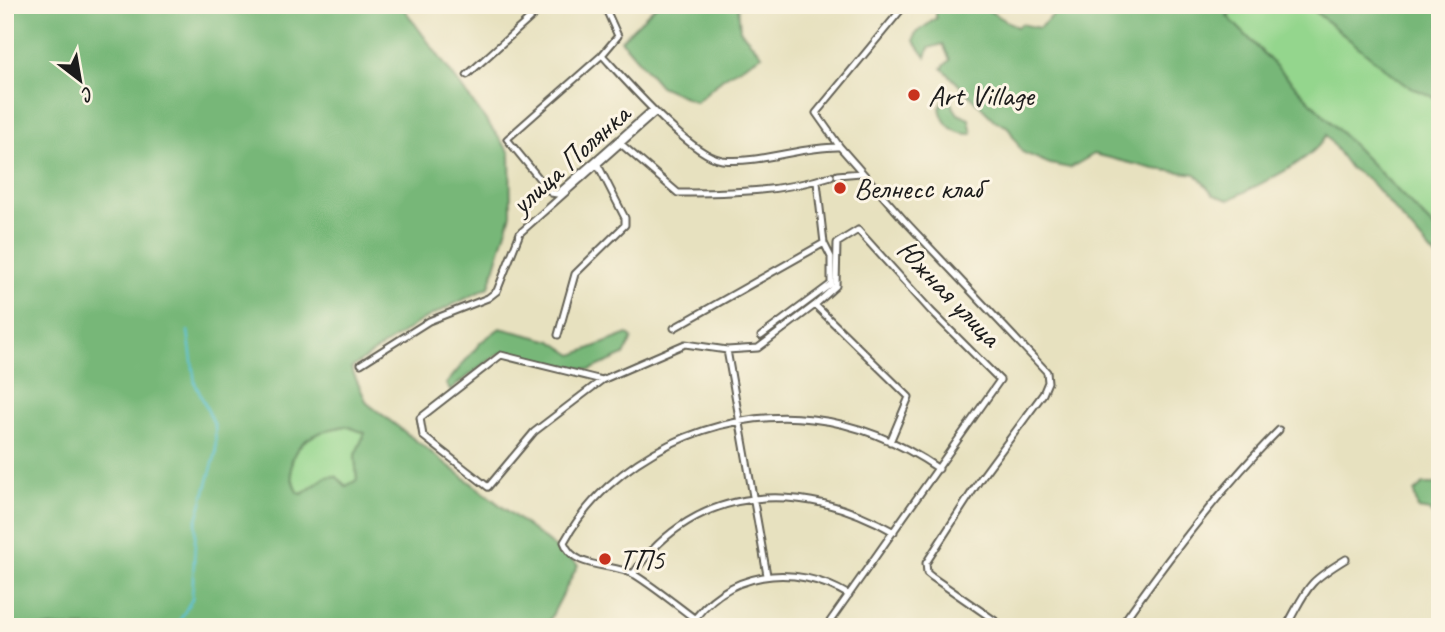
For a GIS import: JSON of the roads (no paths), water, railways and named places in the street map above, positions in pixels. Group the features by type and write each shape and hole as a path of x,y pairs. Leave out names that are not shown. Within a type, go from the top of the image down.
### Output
{"street":[{"path":"420,5 427,5"},
{"path":"467,75 545,5"},
{"path":"604,5 618,36 602,55 507,139 551,193 557,194 654,111"},
{"path":"890,5 898,13"},
{"path":"905,5 816,113 862,173 947,268 1040,360 1047,372 1048,382 1043,394 981,478 926,563 928,573 932,577 1004,627"},
{"path":"602,55 654,111 705,155 722,160 840,147"},
{"name":"улица Полянка","path":"360,364 429,321 488,298 497,291 520,233 621,144 654,111"},
{"path":"621,144 678,193 732,193 862,173"},
{"path":"558,335 575,274 625,225 625,218 598,164"},
{"path":"761,336 831,284 831,257 824,243 817,182"},
{"name":"Южная улица","path":"601,380 501,355 419,418 423,436 488,487 534,432 601,380 626,367 685,344 727,349 758,348 836,286 837,243 858,230 930,311 998,376 999,383 939,469"},
{"path":"674,328 824,243"},
{"path":"815,305 909,397 891,442"},
{"path":"727,349 767,575"},
{"path":"706,627 633,574 587,563 567,550 564,542 578,515 594,498 645,457 704,431 738,423 810,418 844,424 891,442 939,469 826,627"},
{"path":"1120,627 1188,535 1254,454 1279,430"},
{"path":"633,574 646,554 663,538 701,514 754,498 794,496 829,502 867,516 894,532"},
{"path":"1286,627 1310,583 1323,571 1346,559"},
{"path":"689,627 694,618 720,594 767,575 811,576 849,595"}],"waterway":[{"path":"176,627 192,599 196,523 216,453 215,426 195,383 188,331"}],"place":[{"name":"Art Village","path":"914,95"},
{"name":"Велнесс клаб","path":"840,188"},
{"name":"ТП5","path":"605,559"}]}
